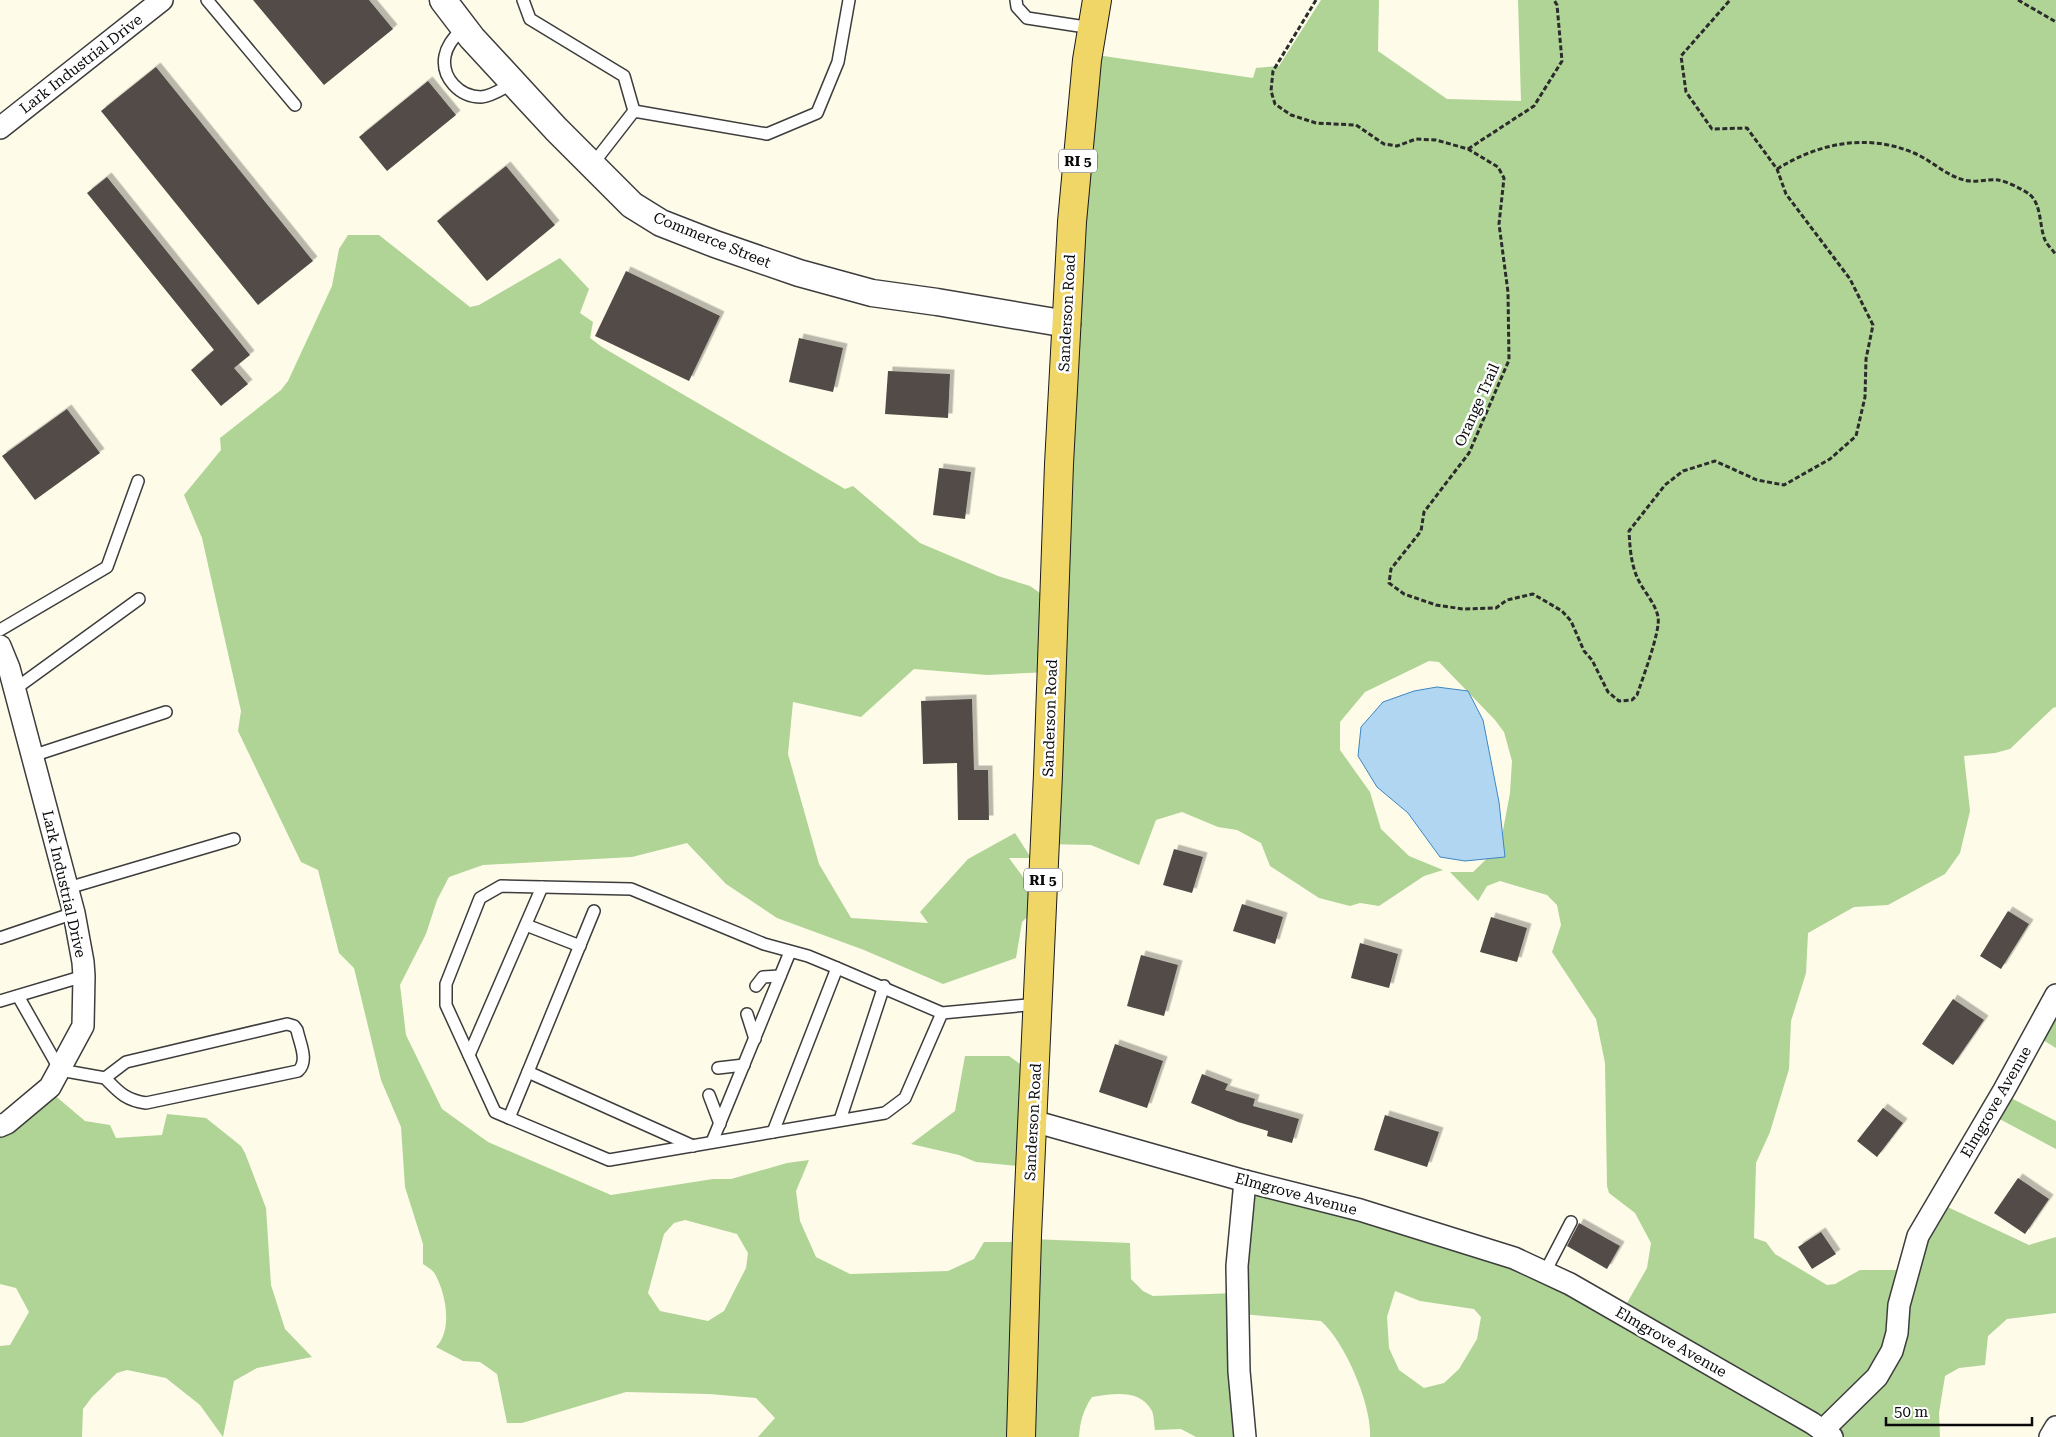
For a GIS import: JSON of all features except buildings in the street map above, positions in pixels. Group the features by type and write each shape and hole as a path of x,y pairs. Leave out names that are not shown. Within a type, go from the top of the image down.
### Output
{"main road":[{"name":"Sanderson Road","path":"1021,1437 1059,464 1072,222 1087,60 1097,0"}],"street":[{"name":"Lark Industrial Drive","path":"0,128 162,0"},
{"name":"Commerce Street","path":"443,0 463,27 513,83 592,165 632,204 661,223 799,273 872,293 1067,324"},
{"name":"Lark Industrial Drive","path":"0,646 14,689 68,888 84,962 84,1026 50,1087 7,1123 0,1126"},
{"name":"Elmgrove Avenue","path":"1033,1121 1245,1181 1360,1210 1462,1240 1514,1258 1570,1284 1828,1434 1877,1377 1892,1351 1897,1334 1899,1305 1918,1236 2004,1090 2056,995"},
{"path":"1245,1181 1238,1266 1239,1371 1245,1437"},
{"path":"2050,1437 2056,1427"}],"lane":[{"path":"207,0 295,105"},
{"path":"524,0 530,20 624,76 634,111"},
{"path":"634,111 766,134 817,113 838,62 849,0"},
{"path":"1016,0 1017,7 1028,18 1092,28"},
{"path":"463,27 450,43 444,58 447,74 454,87 466,95 482,97 496,93 513,83"},
{"path":"592,165 634,111"},
{"path":"0,630 107,567 138,481"},
{"path":"14,689 139,599"},
{"path":"32,756 166,712"},
{"path":"68,888 234,839"},
{"path":"942,1013 905,1098 885,1112 609,1160 495,1112 446,1005 446,984 480,898 500,886 631,889 764,944 884,986 942,1013 1038,1004"},
{"path":"469,1056 542,887"},
{"path":"509,1118 594,911"},
{"path":"0,938 74,913"},
{"path":"526,925 580,946"},
{"path":"712,1142 790,952"},
{"path":"773,1132 837,968"},
{"path":"0,1001 84,976"},
{"path":"756,986 763,977 780,976"},
{"path":"840,1120 884,986"},
{"path":"18,996 60,1070 105,1078 121,1094 132,1101 146,1103 298,1071 303,1067 305,1061 297,1030 294,1026 287,1024 126,1062 105,1078"},
{"path":"747,1014 755,1038"},
{"path":"718,1068 744,1065"},
{"path":"528,1072 693,1146"},
{"path":"709,1095 720,1124"},
{"path":"1545,1272 1571,1222"}],"path":[{"name":"Orange Trail","path":"1316,0 1273,71 1271,91 1276,104 1291,115 1316,123 1356,125 1384,144 1396,146 1416,139 1436,140 1468,149 1498,167 1504,178 1499,224 1508,292 1509,360 1469,453 1424,512 1421,531 1391,569 1389,583 1404,594 1436,605 1462,609 1496,608 1507,600 1533,594 1562,611 1571,621 1584,651 1592,660 1608,692 1619,701 1632,700 1637,695 1652,650 1659,618 1652,602 1639,582 1631,561 1629,531 1666,486 1684,471 1715,461 1757,480 1784,485 1830,459 1856,436 1865,398 1866,359 1873,325 1850,278 1786,194 1777,169 1747,128 1712,129 1686,92 1681,56 1730,0"},
{"path":"1468,149 1534,106 1562,60 1557,5 1554,0"},
{"path":"2018,0 2056,22"},
{"path":"1777,169 1792,159 1827,146 1846,142 1872,142 1895,146 1915,153 1952,176 1966,181 1999,180 2030,194 2037,207 2045,240 2056,255"}],"green space":[{"path":"1321,0 1379,0 1378,51 1447,99 1521,101 1518,0 2056,0 2056,707 2010,749 1995,753 1964,756 1970,811 1960,853 1945,874 1888,905 1854,907 1808,933 1806,973 1791,1021 1789,1069 1770,1132 1756,1163 1754,1238 1766,1242 1775,1254 1827,1285 1835,1284 1860,1270 1906,1270 1939,1203 2029,1245 2056,1237 2056,1313 2007,1319 1988,1336 1985,1365 1959,1368 1945,1376 1939,1413 1940,1437 1370,1437 1367,1408 1348,1358 1339,1343 1321,1321 1242,1314 1246,1437 1196,1437 1181,1429 1155,1430 1153,1413 1147,1404 1140,1399 1125,1394 1092,1397 1082,1416 1079,1437 758,1437 775,1418 756,1398 709,1394 626,1392 522,1423 507,1423 497,1374 480,1362 463,1361 436,1347 445,1331 445,1301 435,1274 423,1264 423,1244 405,1187 401,1127 381,1080 354,968 339,953 318,870 301,862 238,731 241,711 202,538 184,495 221,450 220,438 281,390 288,381 332,286 339,249 348,235 379,235 470,307 479,305 560,258 589,289 580,313 593,322 590,338 602,347 845,489 853,486 920,543 998,576 1030,586 1053,602 1090,54 1253,78 1256,68 1279,66","holes":["1429,661 1439,662 1495,720 1504,732 1512,761 1510,793 1500,846 1473,872 1450,872 1478,901 1487,886 1500,881 1547,895 1557,905 1561,925 1552,952 1596,1019 1605,1063 1607,1186 1609,1193 1635,1213 1651,1243 1647,1268 1623,1310 1343,1204 1245,1180 1237,1293 1153,1296 1143,1291 1131,1279 1130,1243 1032,1239 1023,1242 984,1242 974,1259 948,1271 850,1274 816,1257 800,1221 796,1191 809,1160 787,1163 731,1179 713,1179 611,1195 488,1142 442,1109 406,1035 400,985 426,934 437,900 449,877 483,865 632,857 687,843 726,884 777,918 864,950 943,984 1016,958 1022,922 1042,903 1009,858 1031,858 1015,833 968,859 920,912 928,923 851,918 819,864 788,754 793,702 861,717 914,669 987,675 1049,672 1046,844 1091,845 1139,865 1156,820 1182,812 1218,827 1237,830 1261,843 1270,866 1319,898 1350,906 1360,903 1379,906 1424,876 1443,870 1409,856 1381,829 1370,792 1340,750 1340,722 1365,692","685,1220 737,1234 748,1253 746,1268 724,1311 708,1321 660,1311 648,1293 664,1234 674,1223","1395,1291 1420,1301 1474,1309 1481,1317 1477,1339 1459,1369 1444,1383 1424,1388 1399,1370 1389,1348 1387,1317"]},
{"path":"2056,995 2056,1048 2035,1035"},
{"path":"965,1056 1009,1056 1035,1075 1027,1167 976,1162 959,1155 911,1144 955,1111"},
{"path":"46,1088 85,1121 110,1125 116,1138 162,1135 167,1114 206,1118 241,1146 245,1153 266,1208 271,1285 285,1329 312,1357 257,1368 234,1381 223,1437 200,1405 166,1378 127,1370 117,1373 92,1397 83,1409 82,1437 0,1437 0,1346 10,1345 29,1312 16,1288 0,1284 0,1123"},
{"path":"2003,1094 2056,1121 2056,1149 1990,1114"}],"water":[{"path":"1437,687 1468,691 1483,720 1499,802 1505,857 1465,861 1440,857 1408,813 1377,787 1358,756 1361,727 1383,702 1414,691"}]}
